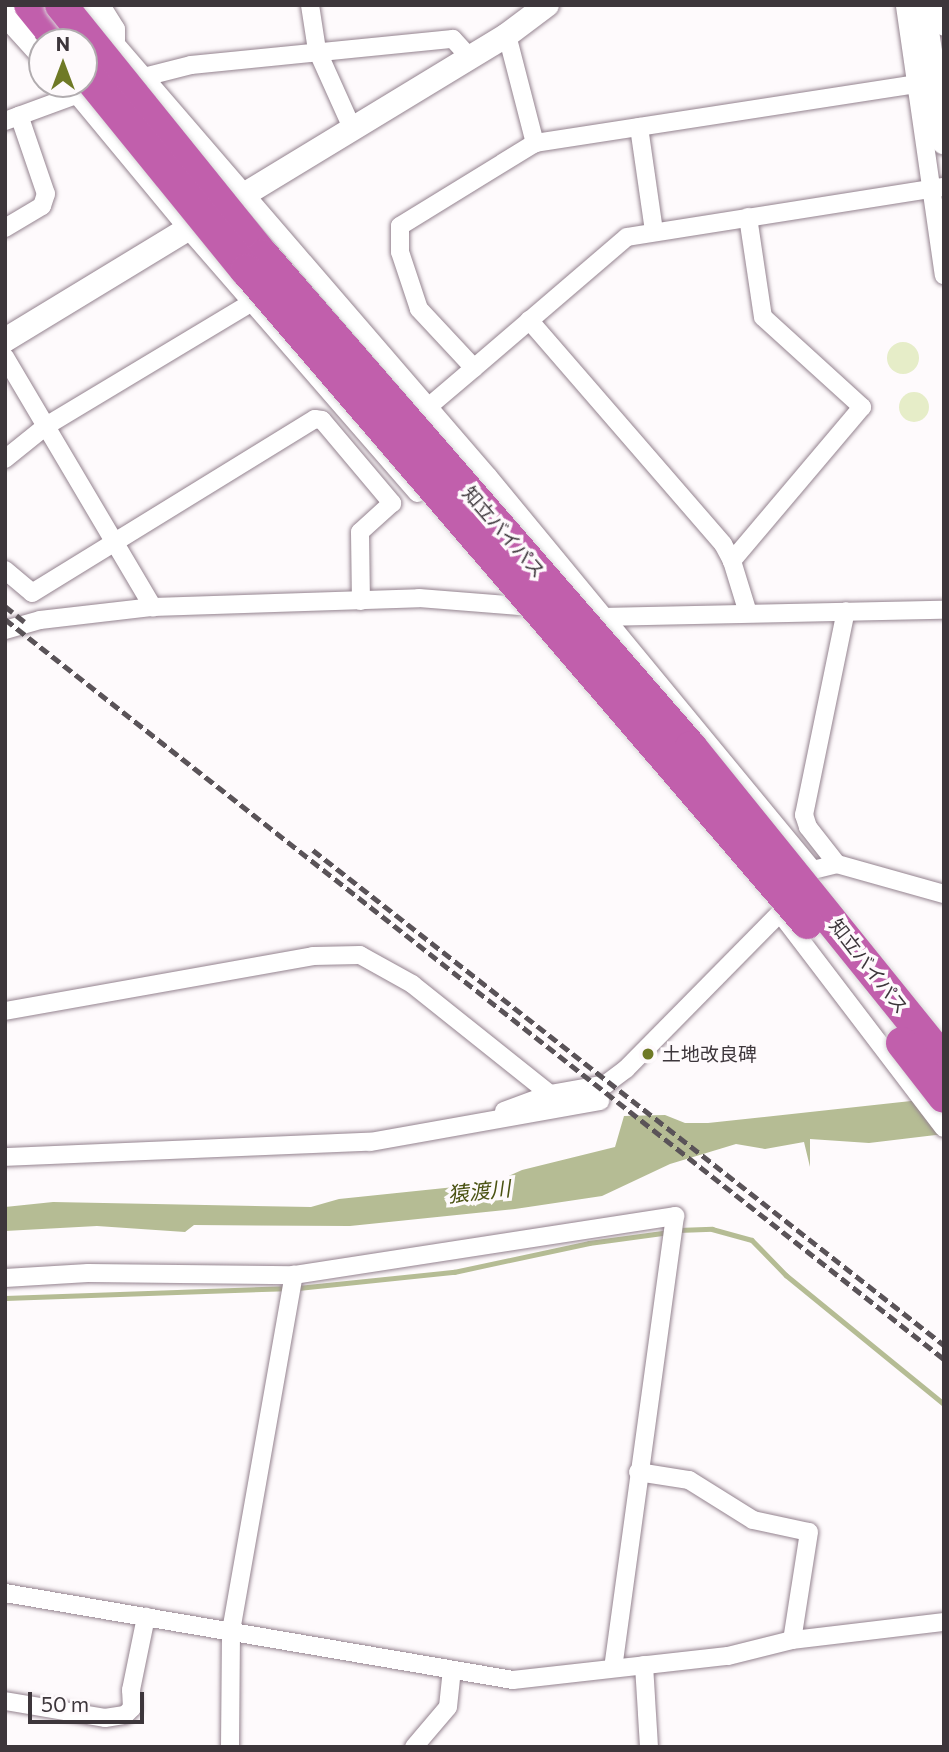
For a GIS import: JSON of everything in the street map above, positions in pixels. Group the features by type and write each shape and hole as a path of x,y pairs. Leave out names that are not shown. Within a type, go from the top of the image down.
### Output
{"highway":[{"path":"30,5 49,28"},
{"name":"知立バイパス","path":"61,5 263,255 691,747 944,1061"},
{"name":"知立バイパス","path":"90,98 246,270 771,878 944,1097"}],"street":[{"path":"12,5 28,28"},
{"path":"82,5 603,615 813,870"},
{"path":"101,5 116,29 116,47"},
{"path":"310,5 317,50 352,128"},
{"path":"5,340 243,193 470,58 547,5"},
{"path":"923,5 944,275"},
{"path":"940,5 944,27"},
{"path":"905,6 931,82 944,142"},
{"path":"5,18 28,43"},
{"path":"507,35 535,143"},
{"path":"98,81 142,77 191,65 453,38 470,58"},
{"path":"474,368 419,309 400,252 400,226 535,143 931,82"},
{"path":"5,228 42,206 46,194 12,118 49,98"},
{"path":"87,98 187,228 520,606 781,914 944,1128"},
{"path":"639,127 654,232"},
{"path":"427,408 627,237 938,188"},
{"path":"732,561 862,407 763,317 748,218"},
{"path":"5,459 46,426 251,303"},
{"path":"529,320 723,544 732,561 748,613"},
{"path":"5,357 113,545 153,607"},
{"path":"5,570 32,593 307,423 322,420 392,503 359,532 360,601"},
{"path":"5,630 40,620 153,607 419,598 520,606 572,579"},
{"path":"552,643 603,615 944,610"},
{"path":"837,864 807,827 804,815 846,611"},
{"path":"458,1128 550,1094 606,1084 626,1069 781,914 813,870 837,864 944,894"},
{"path":"5,1011 313,956 360,955 412,984 550,1094"},
{"path":"873,1036 929,1033 944,1039"},
{"path":"5,1157 370,1142 600,1101"},
{"path":"5,1279 88,1273 294,1275 675,1216 612,1668"},
{"path":"230,1747 230,1630 294,1275"},
{"path":"638,1472 689,1480 753,1520 809,1532 792,1640"},
{"path":"5,1593 513,1680 732,1656 792,1640 944,1622"},
{"path":"5,1701 105,1718 125,1714 132,1708 146,1616"},
{"path":"644,1665 649,1747"},
{"path":"414,1747 447,1707 452,1670"}],"shaded area":[{"path":"903,342 915,346 919,358 915,370 903,374 891,370 887,358 891,346"},
{"path":"914,392 925,396 929,407 925,418 914,422 903,418 899,407 903,396"}],"water":[{"name":"猿渡川","path":"911,1101 944,1103 944,1134 869,1143 810,1139 810,1167 804,1142 765,1149 736,1144 670,1164 602,1196 515,1209 350,1226 194,1225 185,1232 97,1226 5,1231 5,1207 53,1202 311,1207 339,1199 493,1183 522,1170 615,1147 624,1116 665,1115 685,1123 708,1123"}],"waterway":[{"path":"678,1230 712,1229 752,1240 786,1275 944,1404"},
{"path":"298,1288 454,1272 589,1243 669,1232"},
{"path":"5,1298 286,1288"}],"railway":[{"path":"5,606 25,622"},
{"path":"5,619 944,1359"},
{"path":"313,850 944,1345"}],"place":[{"name":"土地改良碑","path":"648,1054"}]}
